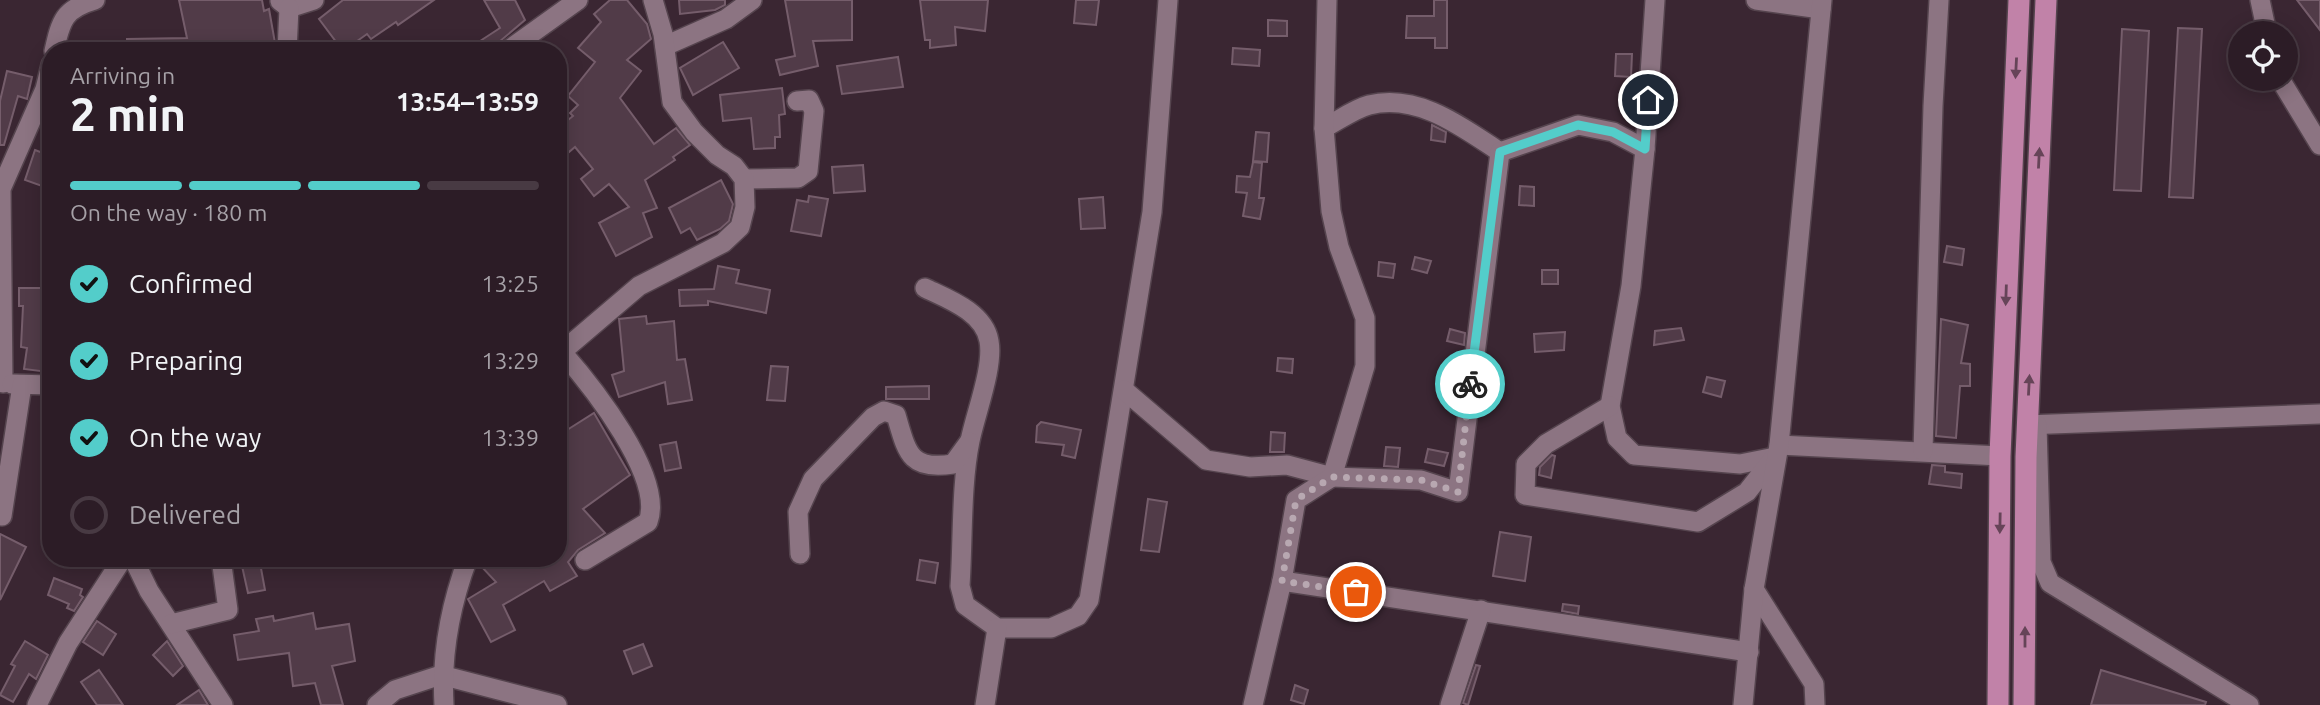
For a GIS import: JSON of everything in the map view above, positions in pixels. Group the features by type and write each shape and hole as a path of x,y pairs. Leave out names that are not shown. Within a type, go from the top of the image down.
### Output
{"main road":[{"path":"1997,705 2000,456 2019,0"},
{"path":"2024,705 2046,0"},
{"path":"2014,103 2042,106"}],"street":[{"path":"57,42 64,17 73,3 95,0"},
{"path":"288,42 284,4 314,0"},
{"path":"520,42 578,0"},
{"path":"567,347 639,286 723,243 740,227 746,192 744,179 680,116 672,102 664,46 653,0"},
{"path":"664,46 726,19 752,0"},
{"path":"925,288 957,304 977,319 989,341 983,397 969,442 960,586 965,606 997,628 1051,628 1078,616 1089,600 1152,212 1168,0"},
{"path":"1253,705 1282,581 1296,500 1332,477 1365,366 1365,318 1339,247 1331,211 1324,128 1327,0"},
{"path":"1654,0 1645,149 1630,286 1610,406 1617,438 1634,455 1740,464 1777,451 1923,451 2000,456"},
{"path":"1743,705 1754,589 1777,451 1821,5 1756,0"},
{"path":"1923,451 1932,120 1939,0"},
{"path":"2260,0 2264,21"},
{"path":"2287,91 2320,145"},
{"path":"2,516 8,384 1,189 42,96"},
{"path":"744,179 798,178 808,171 814,111 809,100 797,101"},
{"path":"1324,128 1368,105 1402,104 1444,115 1500,152"},
{"path":"1500,152 1578,125 1613,132 1645,149"},
{"path":"1124,390 1206,460 1250,467 1287,466 1332,477 1421,480 1458,492 1500,152"},
{"path":"567,361 597,393 629,444 649,495 652,511 648,522 585,560"},
{"path":"8,384 42,385"},
{"path":"1610,406 1546,444 1526,464 1525,495 1698,522 1747,492 1777,451"},
{"path":"800,554 798,512 813,480 873,417 884,411 896,415 907,452 919,462 935,467 953,464 969,442"},
{"path":"2249,705 2050,583 2041,562 2032,425 2320,414"},
{"path":"37,705 68,643 117,567"},
{"path":"139,567 171,624 223,705"},
{"path":"171,624 228,610 222,567"},
{"path":"444,705 441,675 454,594 464,567"},
{"path":"1282,581 1748,652"},
{"path":"1754,589 1814,684 1815,705"},
{"path":"1451,705 1481,610"},
{"path":"985,705 997,628"},
{"path":"377,705 395,690 441,675 557,705"}],"building":[{"path":"179,0 262,0 264,11 269,9 275,42 127,42 127,39 187,38"},
{"path":"343,0 434,0 398,25 396,22 371,39 367,34 356,42 336,42 319,19"},
{"path":"484,0 515,0 525,20 499,42 479,42 500,28"},
{"path":"610,0 627,0 647,24 651,39 627,60 641,71 620,98 654,144 676,128 690,145 673,157 675,160 645,180 657,208 643,213 652,237 616,256 599,223 629,207 609,184 594,196 581,179 593,169 575,147 569,152 567,150 567,121 573,116 570,113 578,105 568,96 595,62 578,48 601,22 594,14"},
{"path":"679,0 725,0 725,5 715,10 680,14"},
{"path":"785,0 852,0 852,40 813,41 818,66 780,75 776,60 795,56"},
{"path":"920,0 988,0 985,31 955,27 956,45 930,48 930,40 925,40"},
{"path":"1076,0 1099,0 1096,25 1074,23"},
{"path":"1434,0 1447,0 1447,48 1435,48 1435,38 1406,38 1407,16 1434,16"},
{"path":"2297,0 2320,0 2320,30"},
{"path":"1268,20 1287,21 1287,36 1268,36"},
{"path":"2178,28 2202,29 2193,198 2169,197"},
{"path":"2122,29 2149,31 2141,191 2114,190"},
{"path":"723,42 739,68 693,95 680,68"},
{"path":"1233,48 1260,50 1259,66 1232,64"},
{"path":"1616,54 1632,54 1631,77 1615,76"},
{"path":"898,57 903,87 842,94 837,66"},
{"path":"7,71 32,77 27,99 18,96 4,145 0,145 0,101"},
{"path":"782,88 785,114 779,115 780,137 775,137 775,148 754,149 751,118 723,121 720,95"},
{"path":"1630,92 1637,92 1635,112 1629,112"},
{"path":"1432,125 1446,132 1445,142 1431,140"},
{"path":"1256,132 1269,133 1267,162 1253,161"},
{"path":"35,150 42,153 42,186 25,180"},
{"path":"1253,162 1262,163 1259,198 1264,198 1260,219 1243,216 1247,193 1236,192 1237,176 1250,177"},
{"path":"863,165 865,191 834,193 832,167"},
{"path":"721,180 733,204 729,221 720,229 697,240 690,228 681,233 669,208"},
{"path":"1520,186 1534,187 1534,206 1519,205"},
{"path":"809,196 828,199 821,236 791,231 797,200 808,202"},
{"path":"1103,197 1105,228 1081,229 1079,199"},
{"path":"1947,246 1964,249 1962,265 1944,262"},
{"path":"1415,257 1431,261 1427,273 1412,269"},
{"path":"1379,262 1395,264 1393,278 1378,276"},
{"path":"718,266 739,270 736,283 770,290 766,313 708,301 708,305 680,306 679,290 714,289"},
{"path":"1542,270 1558,270 1558,284 1542,284"},
{"path":"19,288 42,288 42,371 24,369 27,348 21,347 23,306 19,306"},
{"path":"646,316 647,324 674,321 677,360 685,359 692,400 668,404 665,382 619,397 612,375 624,371 619,319"},
{"path":"1941,319 1968,325 1961,363 1970,364 1970,386 1960,386 1956,438 1936,436"},
{"path":"1681,328 1684,340 1654,345 1655,331"},
{"path":"1450,329 1465,333 1464,345 1447,341"},
{"path":"1565,332 1564,350 1535,352 1534,334"},
{"path":"1278,358 1293,359 1292,373 1277,371"},
{"path":"771,366 788,367 785,401 767,400"},
{"path":"1707,377 1725,381 1721,397 1703,392"},
{"path":"929,386 929,399 886,399 886,387"},
{"path":"594,413 630,475 583,509 605,533 578,550 568,562 577,576 550,591 544,581 503,605 515,630 491,642 468,599 496,582 482,567 567,567 567,430"},
{"path":"1041,422 1081,430 1075,458 1062,455 1064,445 1036,442 1037,426"},
{"path":"1271,432 1285,433 1284,452 1270,452"},
{"path":"676,442 681,468 665,471 660,445"},
{"path":"1386,447 1400,448 1398,467 1384,466"},
{"path":"1428,449 1448,453 1444,466 1425,462"},
{"path":"1552,455 1555,456 1551,478 1539,475 1540,467"},
{"path":"1932,465 1945,466 1945,472 1962,474 1961,488 1929,484"},
{"path":"1148,499 1167,502 1159,552 1141,550"},
{"path":"1500,532 1531,537 1525,581 1493,576"},
{"path":"0,534 26,547 0,600"},
{"path":"920,560 938,563 935,583 917,580"},
{"path":"242,567 261,567 265,590 248,593"},
{"path":"54,578 82,589 80,595 83,597 74,611 67,608 69,604 48,595"},
{"path":"1563,604 1579,606 1578,614 1562,611"},
{"path":"313,613 316,629 349,624 355,661 332,666 343,705 321,705 315,683 293,686 289,653 238,660 234,635 259,631 256,619 273,616 274,621"},
{"path":"97,621 116,634 103,655 83,642"},
{"path":"25,641 48,655 36,679 29,674 13,702 0,695 15,666 11,664"},
{"path":"167,641 183,666 173,676 153,655"},
{"path":"643,644 652,666 633,674 624,651"},
{"path":"1476,665 1480,666 1468,705 1463,703"},
{"path":"99,670 123,705 97,705 81,682"},
{"path":"2101,670 2206,702 2205,705 2091,705"},
{"path":"1295,685 1308,690 1304,704 1291,700"},
{"path":"199,690 208,705 177,705"}],"way so far":[{"path":"1356,592 1282,581 1296,500 1332,477 1421,480 1458,492 1470,384"}],"route":[{"path":"1470,384 1500,152 1578,125 1613,132 1645,149 1648,100"}]}
